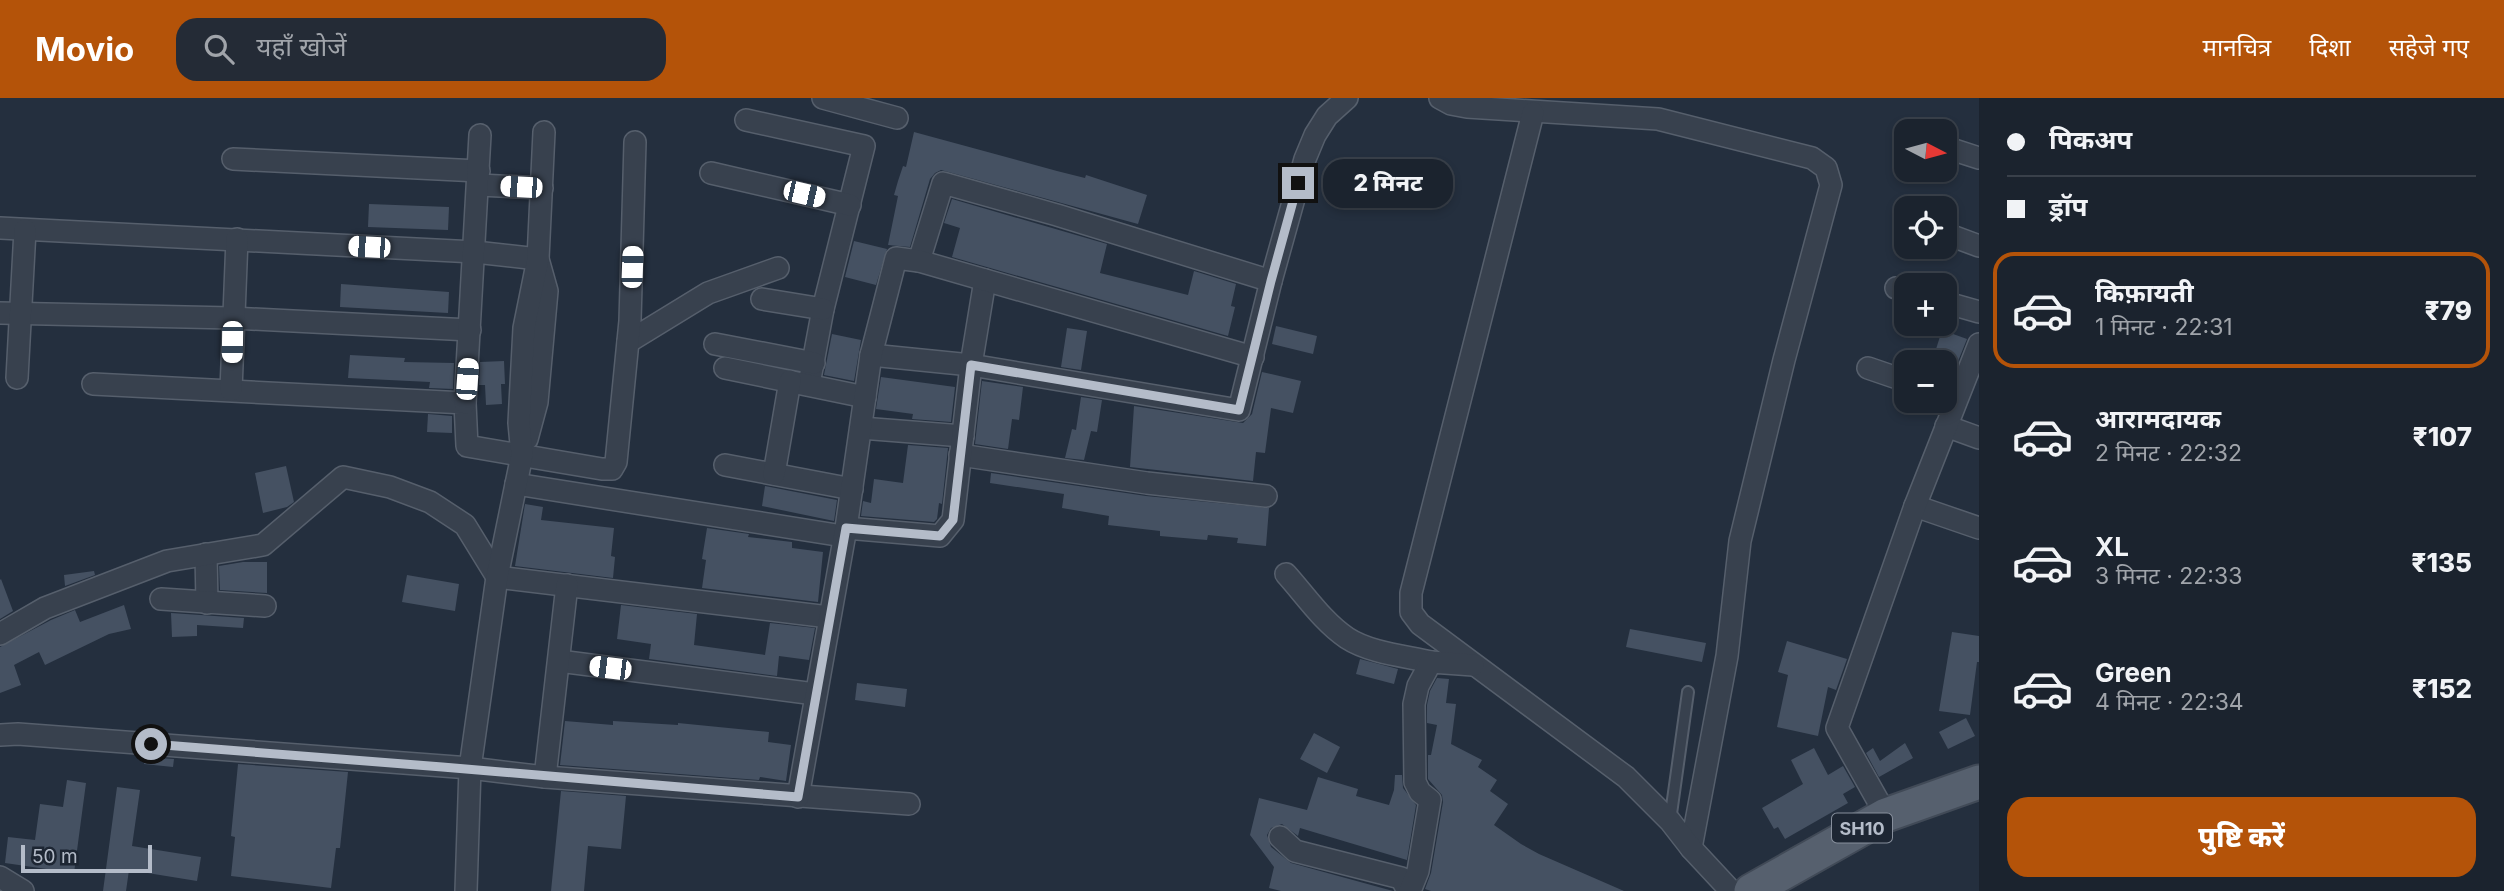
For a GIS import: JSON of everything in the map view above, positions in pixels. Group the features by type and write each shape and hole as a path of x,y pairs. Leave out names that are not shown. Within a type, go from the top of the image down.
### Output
{"main road":[{"name":"SH10","path":"1752,889 1886,815 1979,782"}],"street":[{"path":"823,98 849,101 897,118"},
{"path":"871,355 971,365 1239,410 1271,281 1306,159 1315,135 1327,116 1347,98"},
{"path":"1440,98 1466,107 1658,119 1812,158 1826,167 1831,185 1740,541 1727,656 1691,848"},
{"path":"840,141 849,101"},
{"path":"1533,113 1411,593 1411,612 1420,624 1473,665 1626,777 1670,821 1691,848 1752,889"},
{"path":"746,120 864,146 823,309 814,363 799,383 774,474"},
{"path":"466,891 470,768 497,577 522,456 537,402 540,374 547,291 538,259 544,132"},
{"path":"480,135 465,403 467,446 612,469 616,462 628,342 635,142"},
{"path":"1957,151 1979,158"},
{"path":"233,159 479,178 542,188"},
{"path":"711,173 850,205"},
{"path":"919,261 943,183 1271,281"},
{"path":"0,228 475,252 538,259"},
{"path":"17,378 10,314 25,230"},
{"path":"1957,238 1979,246"},
{"path":"231,390 237,239"},
{"path":"798,797 852,489 871,355 896,258 919,261 1253,357"},
{"path":"628,342 708,293 778,268"},
{"path":"516,484 844,532 940,536 953,520 971,365 985,280"},
{"path":"762,299 823,309"},
{"path":"1957,306 1979,312"},
{"path":"10,314 232,318 470,330"},
{"path":"715,344 814,363"},
{"path":"1957,385 1979,344"},
{"path":"725,368 865,397"},
{"path":"1868,368 1894,377"},
{"path":"93,384 465,403"},
{"path":"1886,815 1837,728 1915,506 1947,426 1949,413"},
{"path":"1947,426 1979,438"},
{"path":"861,428 1147,482 1266,496"},
{"path":"725,465 852,489"},
{"path":"0,634 45,608 167,561 263,545 343,477 390,487 430,502 465,525 497,577"},
{"path":"1915,506 1979,528"},
{"path":"206,554 207,603"},
{"path":"1286,574 1331,625 1349,639 1371,648 1431,662 1473,665"},
{"path":"497,577 830,617"},
{"path":"545,777 567,585"},
{"path":"161,599 265,606"},
{"path":"559,661 816,694"},
{"path":"1409,891 1418,871 1430,800 1420,792 1415,782 1414,704 1418,686 1431,662"},
{"path":"0,735 18,734 470,768 545,777 909,804"},
{"path":"1280,837 1295,851 1401,878 1409,891"},
{"path":"0,877 23,891"}],"lane":[{"path":"1670,821 1688,692"}],"building":[{"path":"914,132 1085,178 1086,175 1147,195 1138,224 941,170 930,179 910,247 888,245 898,196 894,195 903,166 906,167"},
{"path":"952,199 1107,244 1100,273 1188,295 1194,271 1236,284 1231,306 1235,307 1228,336 952,257 960,228 944,223"},
{"path":"369,204 449,207 448,230 368,227"},
{"path":"854,241 887,249 876,285 845,277"},
{"path":"341,284 449,292 448,313 340,307"},
{"path":"1276,326 1317,336 1313,354 1272,344"},
{"path":"1067,328 1087,331 1081,370 1061,367"},
{"path":"832,334 861,340 854,381 824,375"},
{"path":"1957,335 1967,339 1957,364 1957,350 1936,350 1940,336"},
{"path":"350,355 405,358 404,362 454,363 453,389 429,388 430,382 348,378"},
{"path":"504,361 502,404 486,405 485,385 479,385 480,362"},
{"path":"1262,372 1301,381 1293,413 1271,408 1265,453 1256,452 1253,481 1130,467 1134,406 1243,423 1252,414"},
{"path":"881,377 955,387 951,422 912,419 913,414 876,409"},
{"path":"982,381 1023,387 1019,420 1012,419 1008,449 975,444"},
{"path":"1081,397 1102,400 1097,432 1091,431 1084,460 1065,458 1072,429 1076,430"},
{"path":"428,414 452,416 452,433 427,432"},
{"path":"908,445 948,448 942,504 939,503 937,519 934,522 861,516 863,501 871,503 874,479 903,483"},
{"path":"286,466 294,502 287,507 263,513 255,473"},
{"path":"991,473 1146,496 1269,508 1266,546 1237,543 1238,538 1208,535 1207,540 1160,536 1160,531 1108,525 1109,516 1062,508 1064,494 990,483"},
{"path":"765,486 837,500 834,521 762,506"},
{"path":"525,504 543,507 541,520 614,528 611,556 615,557 613,578 515,566"},
{"path":"707,528 749,534 748,537 792,542 792,548 823,552 818,602 702,588 706,560 702,559"},
{"path":"267,562 267,593 220,590 219,566"},
{"path":"94,571 95,575 65,586 64,575"},
{"path":"407,575 459,584 455,611 402,602"},
{"path":"0,580 13,611 0,619"},
{"path":"124,605 131,629 109,634 45,665 39,652 14,665 21,685 0,693 0,647 75,610 80,622"},
{"path":"621,605 697,614 694,645 765,655 770,623 815,628 809,660 779,656 777,676 649,659 651,644 617,639"},
{"path":"171,613 244,618 243,628 197,625 197,636 172,637"},
{"path":"1630,629 1706,643 1702,662 1626,647"},
{"path":"1952,632 1979,636 1979,662 1970,715 1939,711"},
{"path":"1787,641 1847,659 1836,690 1828,687 1818,736 1777,727 1788,675 1778,672"},
{"path":"1360,659 1398,669 1394,684 1356,674"},
{"path":"1437,678 1449,679 1446,703 1456,704 1451,744 1482,760 1478,767 1497,780 1490,791 1508,804 1494,825 1539,854 1624,891 1425,889 1431,873 1443,802 1442,795 1428,779 1428,755 1431,755 1437,725 1427,723 1427,705"},
{"path":"857,683 907,689 905,707 855,700"},
{"path":"1966,718 1975,736 1948,749 1939,732"},
{"path":"565,721 613,725 613,721 678,723 769,732 768,742 791,745 786,781 760,777 759,780 560,765"},
{"path":"1314,733 1340,747 1327,773 1300,759"},
{"path":"1905,743 1913,758 1879,777 1866,753 1873,748 1880,761"},
{"path":"1814,748 1828,775 1843,766 1855,787 1843,794 1848,803 1785,839 1778,827 1774,829 1762,808 1803,784 1791,760"},
{"path":"145,757 174,759 173,767 144,764"},
{"path":"238,764 348,772 340,848 336,848 331,888 231,876 235,837 231,836"},
{"path":"1395,775 1402,775 1403,788 1416,805 1407,860 1300,828 1298,836 1282,824 1271,828 1267,835 1271,847 1291,863 1393,891 1281,891 1269,888 1274,867 1250,835 1259,798 1307,810 1318,777 1358,789 1356,796 1389,805"},
{"path":"67,780 86,783 74,873 5,863 8,837 35,840 40,804 63,807"},
{"path":"117,787 140,790 132,846 201,857 197,881 129,870 126,891 103,891"},
{"path":"561,791 626,796 621,849 588,846 584,891 551,891"}],"route":[{"path":"151,744 470,768 545,777 798,797 846,528 940,536 953,520 971,365 1239,410 1298,183"}]}
